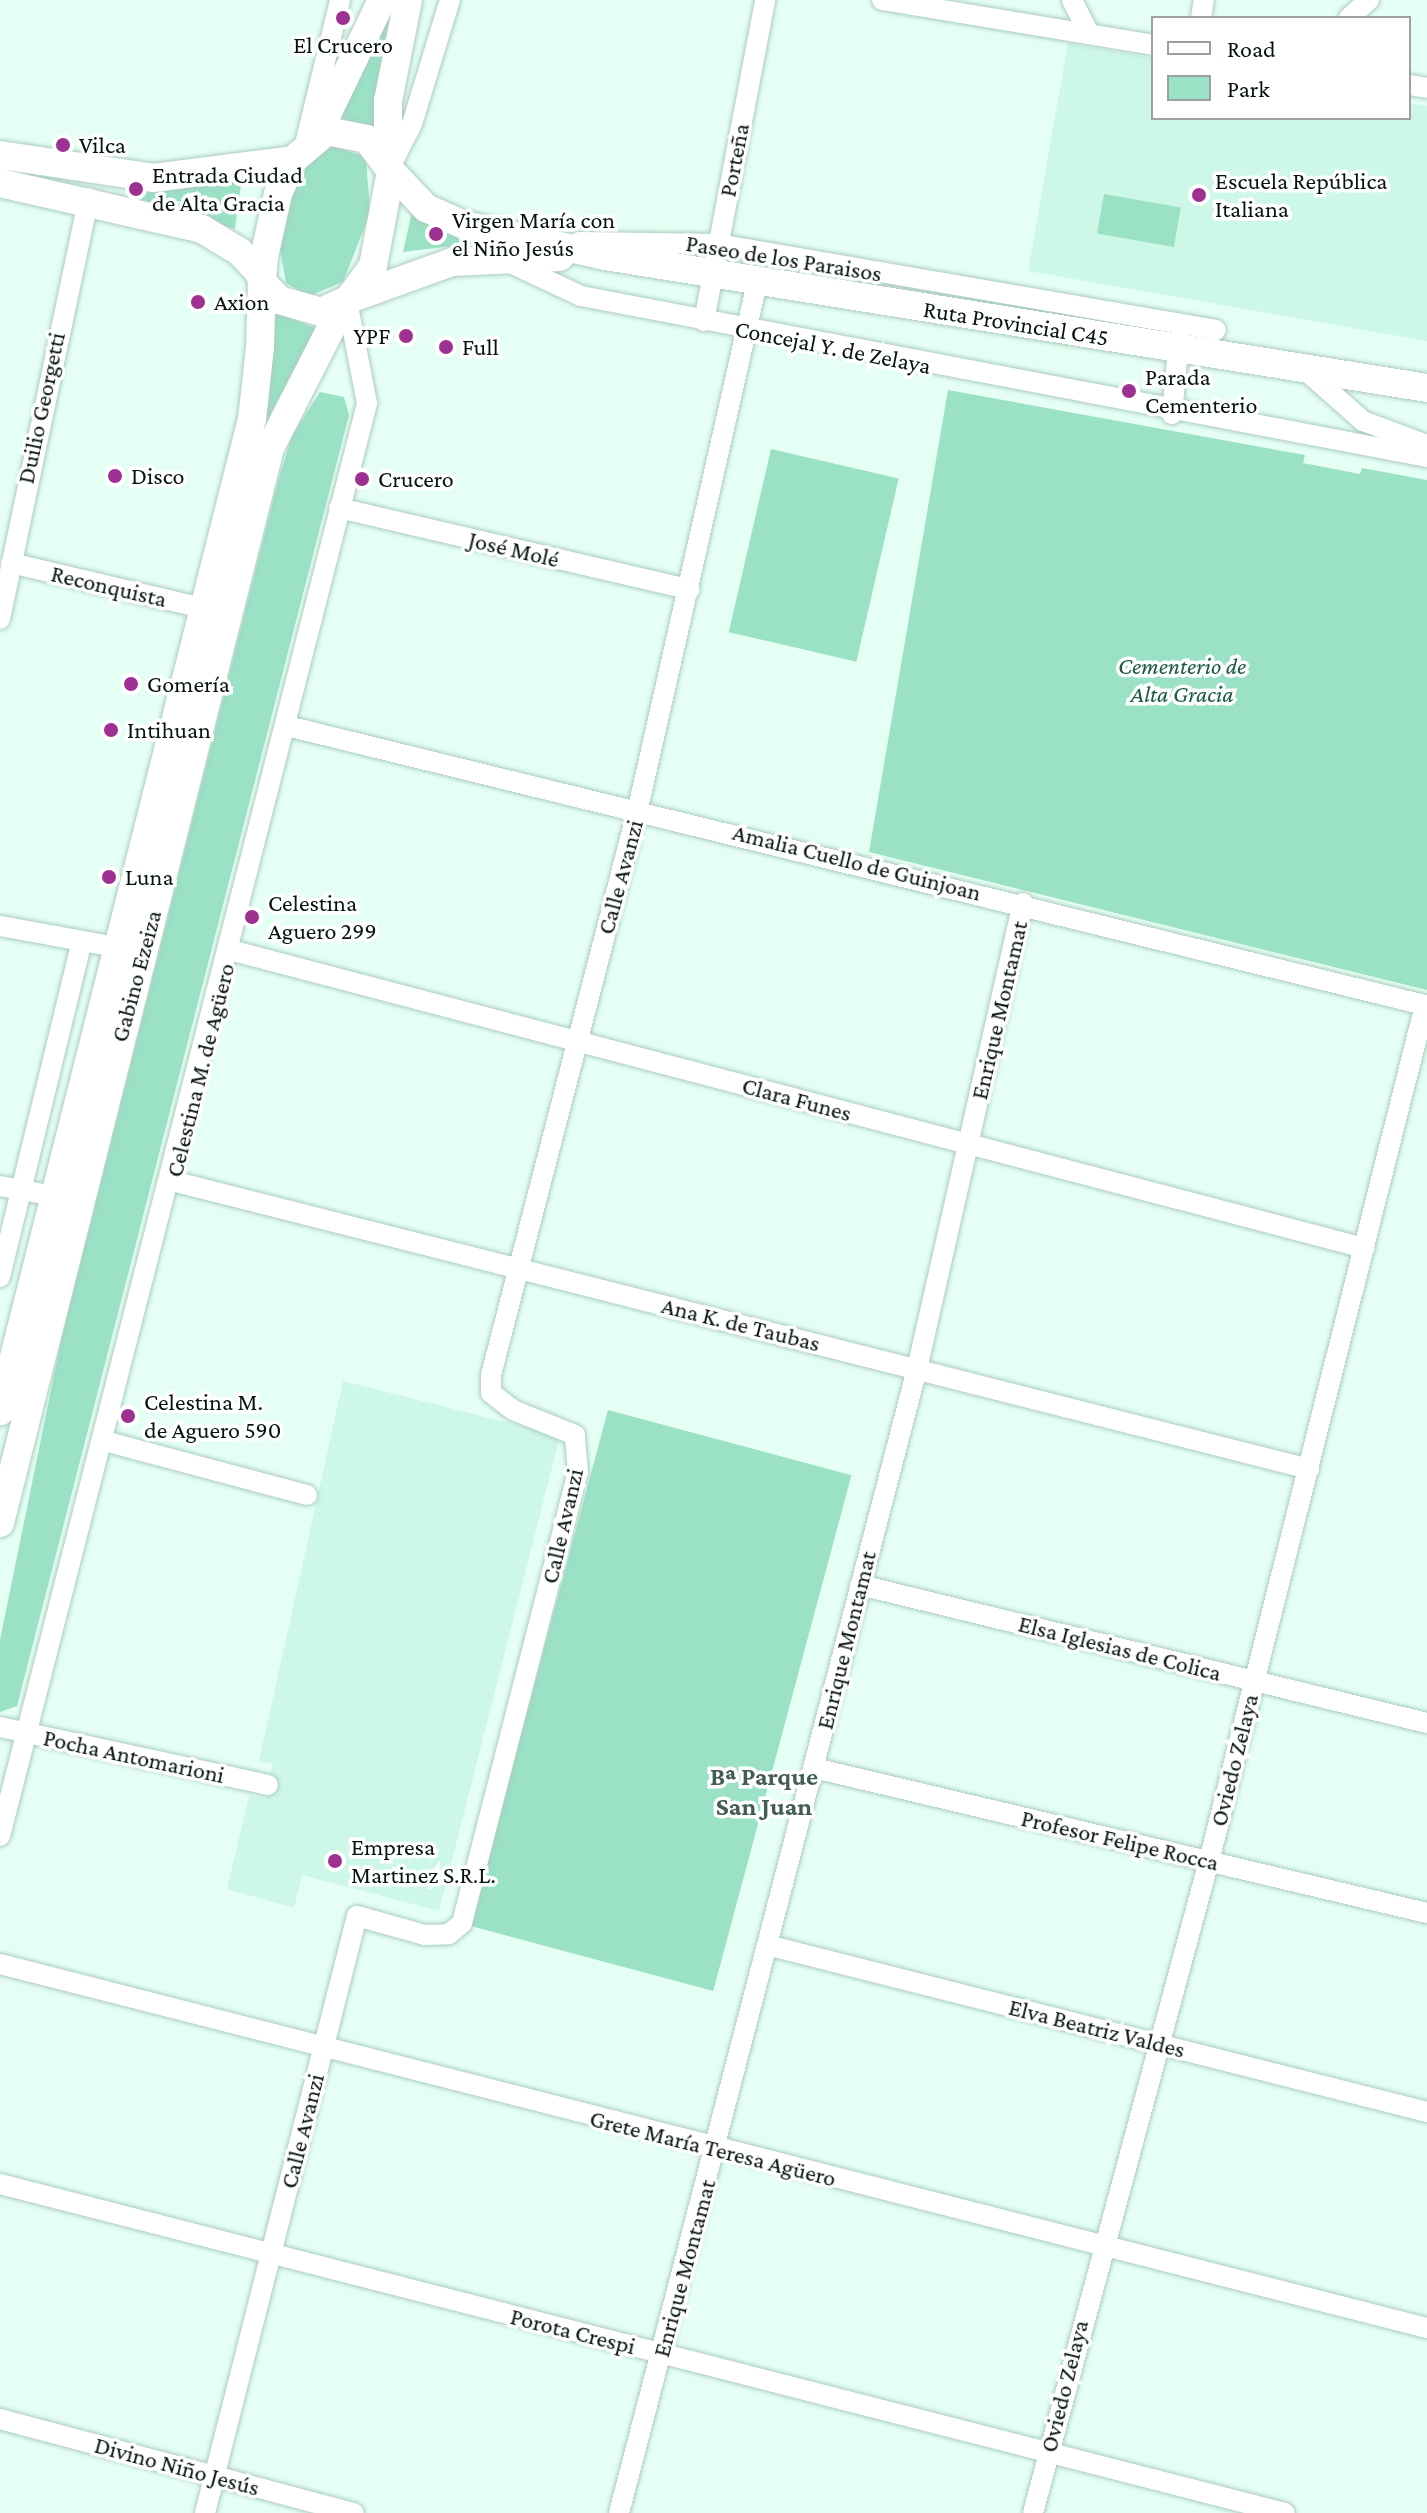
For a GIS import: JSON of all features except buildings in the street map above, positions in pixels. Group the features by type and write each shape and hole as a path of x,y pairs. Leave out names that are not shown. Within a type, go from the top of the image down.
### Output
{"main road":[{"path":"262,280 273,212 382,0"},
{"path":"0,183 89,198 202,229 240,252 279,300 305,311 347,301 378,251 390,167 388,101 408,0"},
{"path":"0,155 153,178 359,135 390,167"},
{"name":"Ruta Provincial C45","path":"390,167 426,208 539,242 757,283 1427,388"},
{"name":"Ruta Provincial C45","path":"347,301 415,271 501,259 605,256"},
{"name":"Gabino Ezeiza","path":"0,1412 116,947 207,609 252,419 262,280"},
{"name":"Gabino Ezeiza","path":"0,1523 270,448 347,301"}],"street":[{"path":"306,146 340,0"},
{"path":"390,167 412,124 450,0"},
{"name":"Porteña","path":"704,321 765,0"},
{"path":"882,0 1151,45"},
{"path":"1072,0 1089,33"},
{"path":"1351,16 1369,0"},
{"name":"Duilio Georgetti","path":"0,619 11,563 10,514 89,198"},
{"name":"Paseo de los Paraisos","path":"539,242 718,244 1216,330"},
{"name":"Concejal Y. de Zelaya","path":"501,259 581,296 1172,414 1427,457"},
{"name":"Calle Avanzi","path":"205,2513 357,1916 425,1935 449,1934 462,1923 578,1472 575,1435 491,1393 517,1268 638,808 690,590 757,283"},
{"name":"Celestina M. de Agüero","path":"0,1836 172,1181 287,726 368,385 347,301"},
{"path":"1153,319 1169,326 1182,351 1172,414"},
{"path":"1304,369 1363,421 1427,445"},
{"name":"José Molé","path":"339,508 690,590"},
{"name":"Reconquista","path":"11,563 207,609"},
{"name":"Amalia Cuello de Guinjoan","path":"287,726 638,808 1425,1005"},
{"name":"Enrique Montamat","path":"619,2513 917,1369 1023,903"},
{"path":"0,926 116,947"},
{"path":"0,1277 82,941"},
{"name":"Clara Funes","path":"230,950 1364,1248"},
{"name":"Oviedo Zelaya","path":"1033,2513 1099,2248 1209,1861 1425,1005"},
{"name":"Ana K. de Taubas","path":"172,1181 1309,1469"},
{"path":"0,1186 54,1196"},
{"path":"104,1441 307,1495"},
{"name":"Elsa Iglesias de Colica","path":"860,1585 1427,1723"},
{"name":"Pocha Antomarioni","path":"0,1727 268,1785"},
{"name":"Profesor Felipe Rocca","path":"814,1768 1427,1913"},
{"name":"Elva Beatriz Valdes","path":"767,1945 1427,2112"},
{"name":"Grete María Teresa Agüero","path":"0,1964 1099,2248 1427,2328"},
{"name":"Porota Crespi","path":"0,2184 1285,2513"},
{"name":"Divino Niño Jesús","path":"0,2419 354,2513"}],"shaded area":[{"name":"Escuela República Italiana","path":"1068,43 1151,58 1151,120 1411,120 1411,103 1427,106 1427,341 1028,271"},
{"path":"343,1381 560,1436 439,1911 302,1875 294,1908 227,1889 249,1796 265,1798 273,1764 259,1761"}],"green space":[{"path":"393,0 375,132 340,117"},
{"path":"329,145 366,157 370,213 343,282 309,296 286,283 278,238 301,168"},
{"path":"129,181 236,181 241,185 235,229 127,195"},
{"path":"1104,194 1181,208 1174,247 1097,233"},
{"path":"413,207 485,242 403,252"},
{"path":"275,313 316,328 261,432 272,354"},
{"name":"Cementerio de Alta Gracia","path":"948,390 1305,455 1303,463 1360,474 1362,468 1427,480 1427,990 869,852"},
{"path":"320,392 344,397 349,415 17,1706 0,1712 0,1640 61,1341 278,481 292,436"},
{"path":"771,449 899,478 856,662 729,632"},
{"path":"608,1410 851,1475 713,1991 470,1926"}],"place":[{"name":"El Crucero","path":"343,18"},
{"name":"Vilca","path":"63,145"},
{"name":"Entrada Ciudad de Alta Gracia","path":"136,189"},
{"name":"Escuela República Italiana","path":"1199,195"},
{"name":"Virgen María con el Niño Jesús","path":"436,234"},
{"name":"Axion","path":"198,302"},
{"name":"YPF","path":"406,336"},
{"name":"Full","path":"446,347"},
{"name":"Parada Cementerio","path":"1129,391"},
{"name":"Disco","path":"115,476"},
{"name":"Crucero","path":"362,479"},
{"name":"Gomería","path":"131,684"},
{"name":"Intihuan","path":"111,730"},
{"name":"Luna","path":"109,877"},
{"name":"Celestina Aguero 299","path":"252,917"},
{"name":"Celestina M. de Aguero 590","path":"128,1416"},
{"name":"Empresa Martinez S.R.L.","path":"335,1861"}],"district":[{"name":"Bª Parque San Juan","path":"764,1792"}]}
